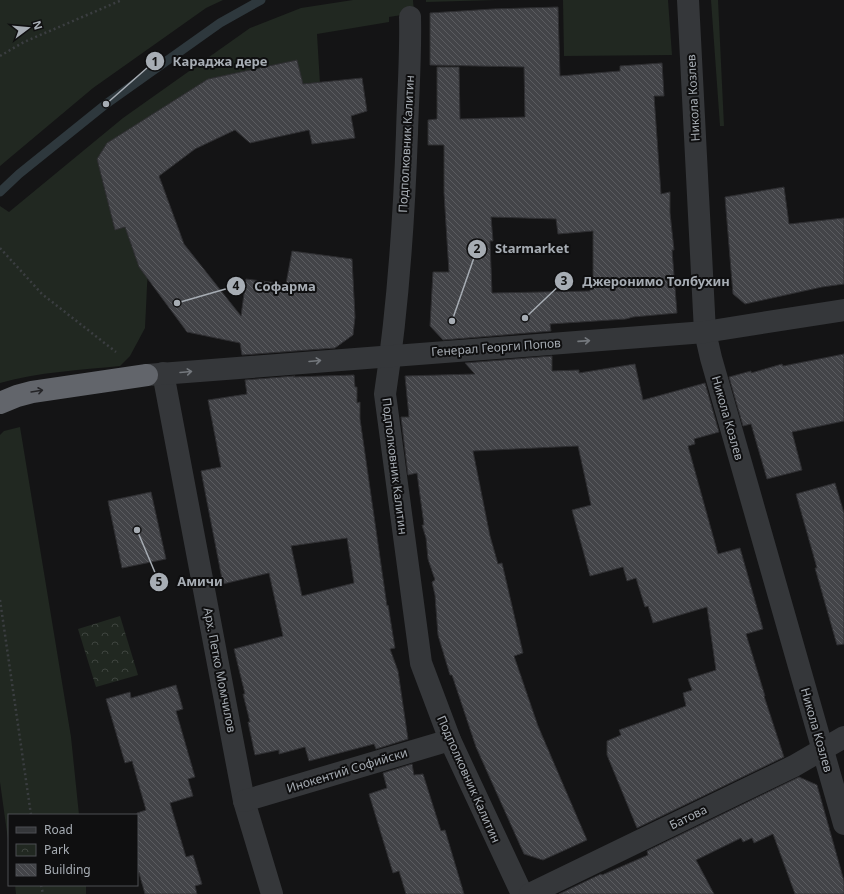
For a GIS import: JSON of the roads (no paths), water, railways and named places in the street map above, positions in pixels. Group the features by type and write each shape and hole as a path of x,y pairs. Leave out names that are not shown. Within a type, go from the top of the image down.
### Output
{"highway":[{"path":"0,403 32,392 155,374"}],"street":[{"name":"Никола Козлев","path":"688,0 705,332 711,358 844,824"},
{"name":"Подполковник Калитин","path":"410,17 411,43 405,186 391,355 385,394 421,663 450,740 522,894"},
{"name":"Генерал Георги Попов","path":"155,374 705,332 844,310"},
{"name":"Арх. Петко Момчилов","path":"155,374 244,801 272,894"},
{"name":"Батова","path":"530,894 786,769 844,738"},
{"name":"Инокентий Софийски","path":"244,801 450,740"}],"waterway":[{"path":"0,192 19,174 106,104 220,23 261,0"}],"place":[{"name":"Караджа дере","path":"106,104"},
{"name":"Софарма","path":"177,303"},
{"name":"Джеронимо Толбухин","path":"525,318"},
{"name":"Starmarket","path":"452,321"},
{"name":"Амичи","path":"137,530"}]}
